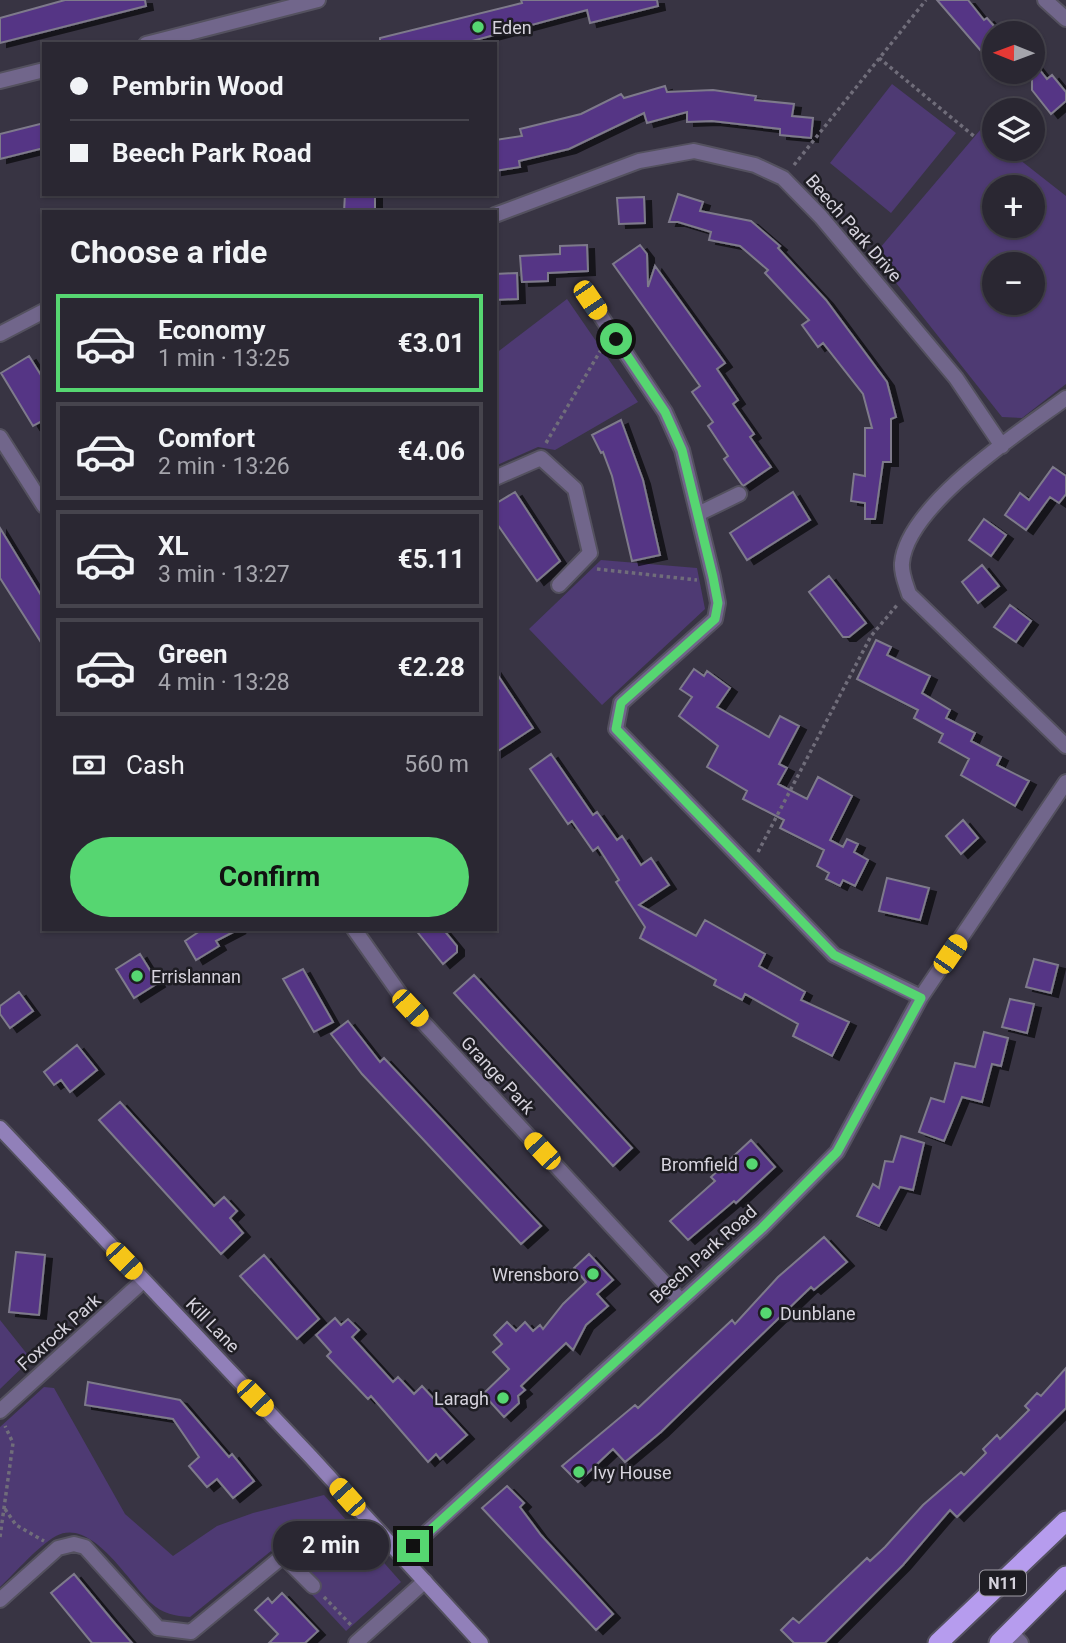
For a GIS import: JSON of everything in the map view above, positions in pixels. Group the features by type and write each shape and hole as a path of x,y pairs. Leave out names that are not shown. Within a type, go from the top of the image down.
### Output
{"highway":[{"name":"N11","path":"938,1643 1066,1521"},
{"name":"N11","path":"1010,1639 1066,1576"}],"main road":[{"name":"Kill Lane","path":"0,1128 312,1457 481,1643"}],"street":[{"path":"154,42 318,0"},
{"path":"1045,0 1066,19"},
{"path":"0,81 42,70"},
{"name":"Beech Park Drive","path":"497,214 639,161 694,151 755,165 783,177 821,216 956,379 1002,446"},
{"path":"590,300 665,412 682,450 700,513 718,603 715,619 621,703 616,729 749,870 834,955 921,998"},
{"path":"0,334 42,312"},
{"path":"1066,398 1002,446 929,507 910,536 902,562 909,594 1066,746"},
{"path":"0,437 42,503"},
{"path":"497,477 541,458 575,489 590,554 559,585"},
{"path":"700,513 738,494"},
{"name":"Beech Park Road","path":"401,1556 762,1228 837,1152 921,998 1066,782"},
{"name":"Grange Park","path":"355,931 410,1008 681,1300"},
{"name":"Foxrock Park","path":"0,1411 143,1281"},
{"path":"0,1600 58,1548 74,1544 85,1546 158,1628 175,1631 191,1632 283,1556 313,1586"},
{"path":"360,1640 425,1581"}],"path":[{"path":"783,177 926,0"},
{"path":"879,58 975,137"},
{"path":"543,448 601,348"},
{"path":"593,568 700,580"},
{"path":"749,870 871,636 909,594"},
{"path":"0,1419 13,1443 0,1537"},
{"path":"4,1508 16,1525 58,1548"},
{"path":"313,1586 360,1640"}],"shaded area":[{"path":"892,84 956,133 891,213 830,163"},
{"path":"981,129 982,161 1021,161 1039,175 982,175 982,238 1045,238 1045,180 1066,196 1066,384 1022,418 1002,417 874,255"},
{"path":"567,299 638,402 555,450 538,447 497,465 497,352"},
{"path":"601,560 697,568 705,609 602,705 529,629"},
{"path":"0,1320 31,1359 0,1389"},
{"path":"44,1387 54,1388 125,1514 173,1556 217,1526 253,1513 324,1495 401,1582 346,1631 271,1551 190,1617 179,1616 165,1612 151,1603 96,1544 83,1536 70,1533 49,1540 0,1587 0,1427"}],"building":[{"path":"65,0 145,0 146,6 0,43 0,18"},
{"path":"521,0 657,0 658,6 590,23 587,10 468,42 380,42 380,38 522,3"},
{"path":"937,0 968,0 984,20 987,18 990,21 982,21 982,52"},
{"path":"1052,75 1066,92 1066,101 1051,114 1045,106 1045,98 1038,98 1032,90 1032,84 1045,84 1045,76 1047,79"},
{"path":"665,86 667,92 713,90 756,96 755,100 794,104 792,116 813,118 811,138 780,135 780,129 712,121 687,122 687,112 647,123 644,113 569,149 519,161 520,167 497,171 497,140 522,136 520,129 581,114 621,94 624,98"},
{"path":"42,124 42,148 0,159 0,134"},
{"path":"678,194 703,202 700,211 751,221 780,246 778,248 826,300 887,382 896,417 891,419 891,462 883,462 875,519 865,519 865,503 851,501 854,474 865,476 865,428 872,428 863,394 823,343 818,347 802,325 809,320 765,273 768,270 740,246 709,240 711,232 669,222"},
{"path":"345,196 375,196 375,210 344,210"},
{"path":"644,197 645,223 619,224 617,198"},
{"path":"587,245 588,271 548,273 548,281 522,282 520,256 560,254 560,246"},
{"path":"640,245 647,254 648,287 655,266 725,363 717,369 738,400 733,404 754,434 750,437 771,467 743,486 724,459 728,456 708,426 713,422 692,392 700,386 613,264"},
{"path":"517,273 518,299 497,300 497,274"},
{"path":"29,356 42,377 42,421 33,426 1,373"},
{"path":"621,420 643,480 660,555 632,561 612,476 603,452 601,453 592,435"},
{"path":"1053,467 1066,476 1066,494 1059,503 1050,497 1026,530 1005,515 1020,493 1029,500"},
{"path":"515,492 560,561 537,581 497,524 497,503"},
{"path":"793,492 810,520 747,560 730,533"},
{"path":"984,519 1006,535 991,556 969,540"},
{"path":"0,528 42,597 42,644 0,578"},
{"path":"982,565 999,586 978,603 962,582"},
{"path":"829,576 866,623 849,637 843,637 809,592"},
{"path":"1010,605 1031,621 1016,642 994,627"},
{"path":"876,640 891,647 887,655 930,676 922,693 950,710 946,718 975,733 971,741 1001,757 997,765 1029,781 1015,806 961,775 969,759 939,742 943,734 914,718 918,710 857,679"},
{"path":"694,669 704,676 707,671 730,688 717,707 769,737 780,716 799,726 779,764 787,768 778,784 807,799 818,777 852,796 830,840 843,847 847,839 858,844 854,852 868,860 855,886 843,880 840,886 826,879 829,873 817,866 824,850 780,828 784,820 743,799 747,791 707,767 718,746 679,716 692,697 680,689"},
{"path":"497,674 533,728 497,752"},
{"path":"551,754 593,815 597,812 617,840 622,836 641,865 651,858 669,885 639,905 696,936 705,920 765,954 759,966 805,992 801,1000 849,1022 832,1056 793,1036 798,1024 745,994 742,1000 714,985 716,980 640,938 645,927 616,882 619,880 598,847 593,851 572,821 568,824 530,769"},
{"path":"963,820 978,838 961,854 946,836"},
{"path":"887,878 929,888 920,920 879,911"},
{"path":"200,931 235,931 216,941 219,946 196,960 185,941"},
{"path":"417,931 445,931 457,946 457,952 443,964"},
{"name":"Errislannan","path":"140,954 158,983 134,998 116,969"},
{"path":"1034,959 1058,965 1051,993 1026,987"},
{"path":"303,969 333,1022 314,1032 283,979"},
{"path":"474,975 632,1148 613,1166 454,993"},
{"path":"19,992 33,1011 10,1028 0,1014 0,1006"},
{"path":"1010,999 1034,1004 1027,1033 1002,1027"},
{"path":"348,1021 380,1062 384,1058 541,1226 521,1244 362,1074 331,1034"},
{"path":"984,1032 1008,1038 1001,1066 992,1064 982,1102 962,1097 944,1141 919,1132 931,1098 944,1102 955,1063 975,1067"},
{"path":"77,1045 97,1070 70,1092 61,1080 54,1085 44,1072"},
{"path":"120,1102 214,1206 224,1197 237,1211 230,1218 243,1233 221,1254 99,1120"},
{"path":"901,1136 924,1143 913,1190 900,1187 879,1226 857,1216 873,1184 879,1188 885,1161 893,1162"},
{"path":"751,1140 775,1167 736,1203 734,1201 688,1240 670,1221 715,1181 711,1177"},
{"path":"824,1237 847,1262 814,1290 811,1287 661,1432 625,1462 613,1449 578,1482 562,1466 635,1405 638,1408 732,1320 735,1324 778,1277"},
{"path":"16,1252 45,1255 39,1315 9,1312"},
{"path":"589,1254 613,1280 597,1294 608,1306 586,1325 573,1350 566,1343 521,1386 525,1390 518,1396 519,1403 504,1417 483,1394 509,1369 493,1352 502,1344 494,1335 507,1322 516,1331 525,1322 533,1331 540,1325 543,1329 563,1304 586,1282 574,1268"},
{"path":"264,1255 319,1319 297,1339 240,1276"},
{"path":"335,1318 341,1325 348,1319 359,1330 352,1337 393,1382 398,1377 414,1394 422,1386 467,1435 440,1459 436,1454 428,1462 371,1396 368,1399 327,1356 331,1352 316,1335"},
{"path":"1066,1368 1066,1408 957,1517 950,1510 903,1565 825,1643 794,1643 781,1630 793,1618 799,1623 867,1558 870,1561 885,1547 923,1505 961,1472 964,1475 986,1453 983,1449 997,1435 1000,1439 1029,1410 1025,1406 1037,1393 1041,1396"},
{"path":"88,1382 180,1400 229,1457 232,1454 254,1481 233,1498 217,1479 207,1487 189,1466 199,1457 173,1419 85,1405"},
{"path":"507,1486 524,1503 520,1507 541,1535 613,1614 596,1630 482,1508"},
{"path":"74,1574 132,1643 92,1643 51,1593"},
{"path":"282,1593 318,1631 305,1643 269,1643 278,1634 255,1610 268,1598 272,1603"}],"place":[{"name":"Eden","path":"478,27"},
{"name":"Errislannan","path":"137,976"},
{"name":"Bromfield","path":"752,1164"},
{"name":"Wrensboro","path":"593,1274"},
{"name":"Dunblane","path":"766,1313"},
{"name":"Laragh","path":"503,1398"},
{"name":"Ivy House","path":"579,1472"}],"route":[{"path":"413,1546 762,1228 837,1152 921,998 834,955 749,870 616,729 621,703 715,619 718,603 700,513 682,450 665,412 616,339"}]}
